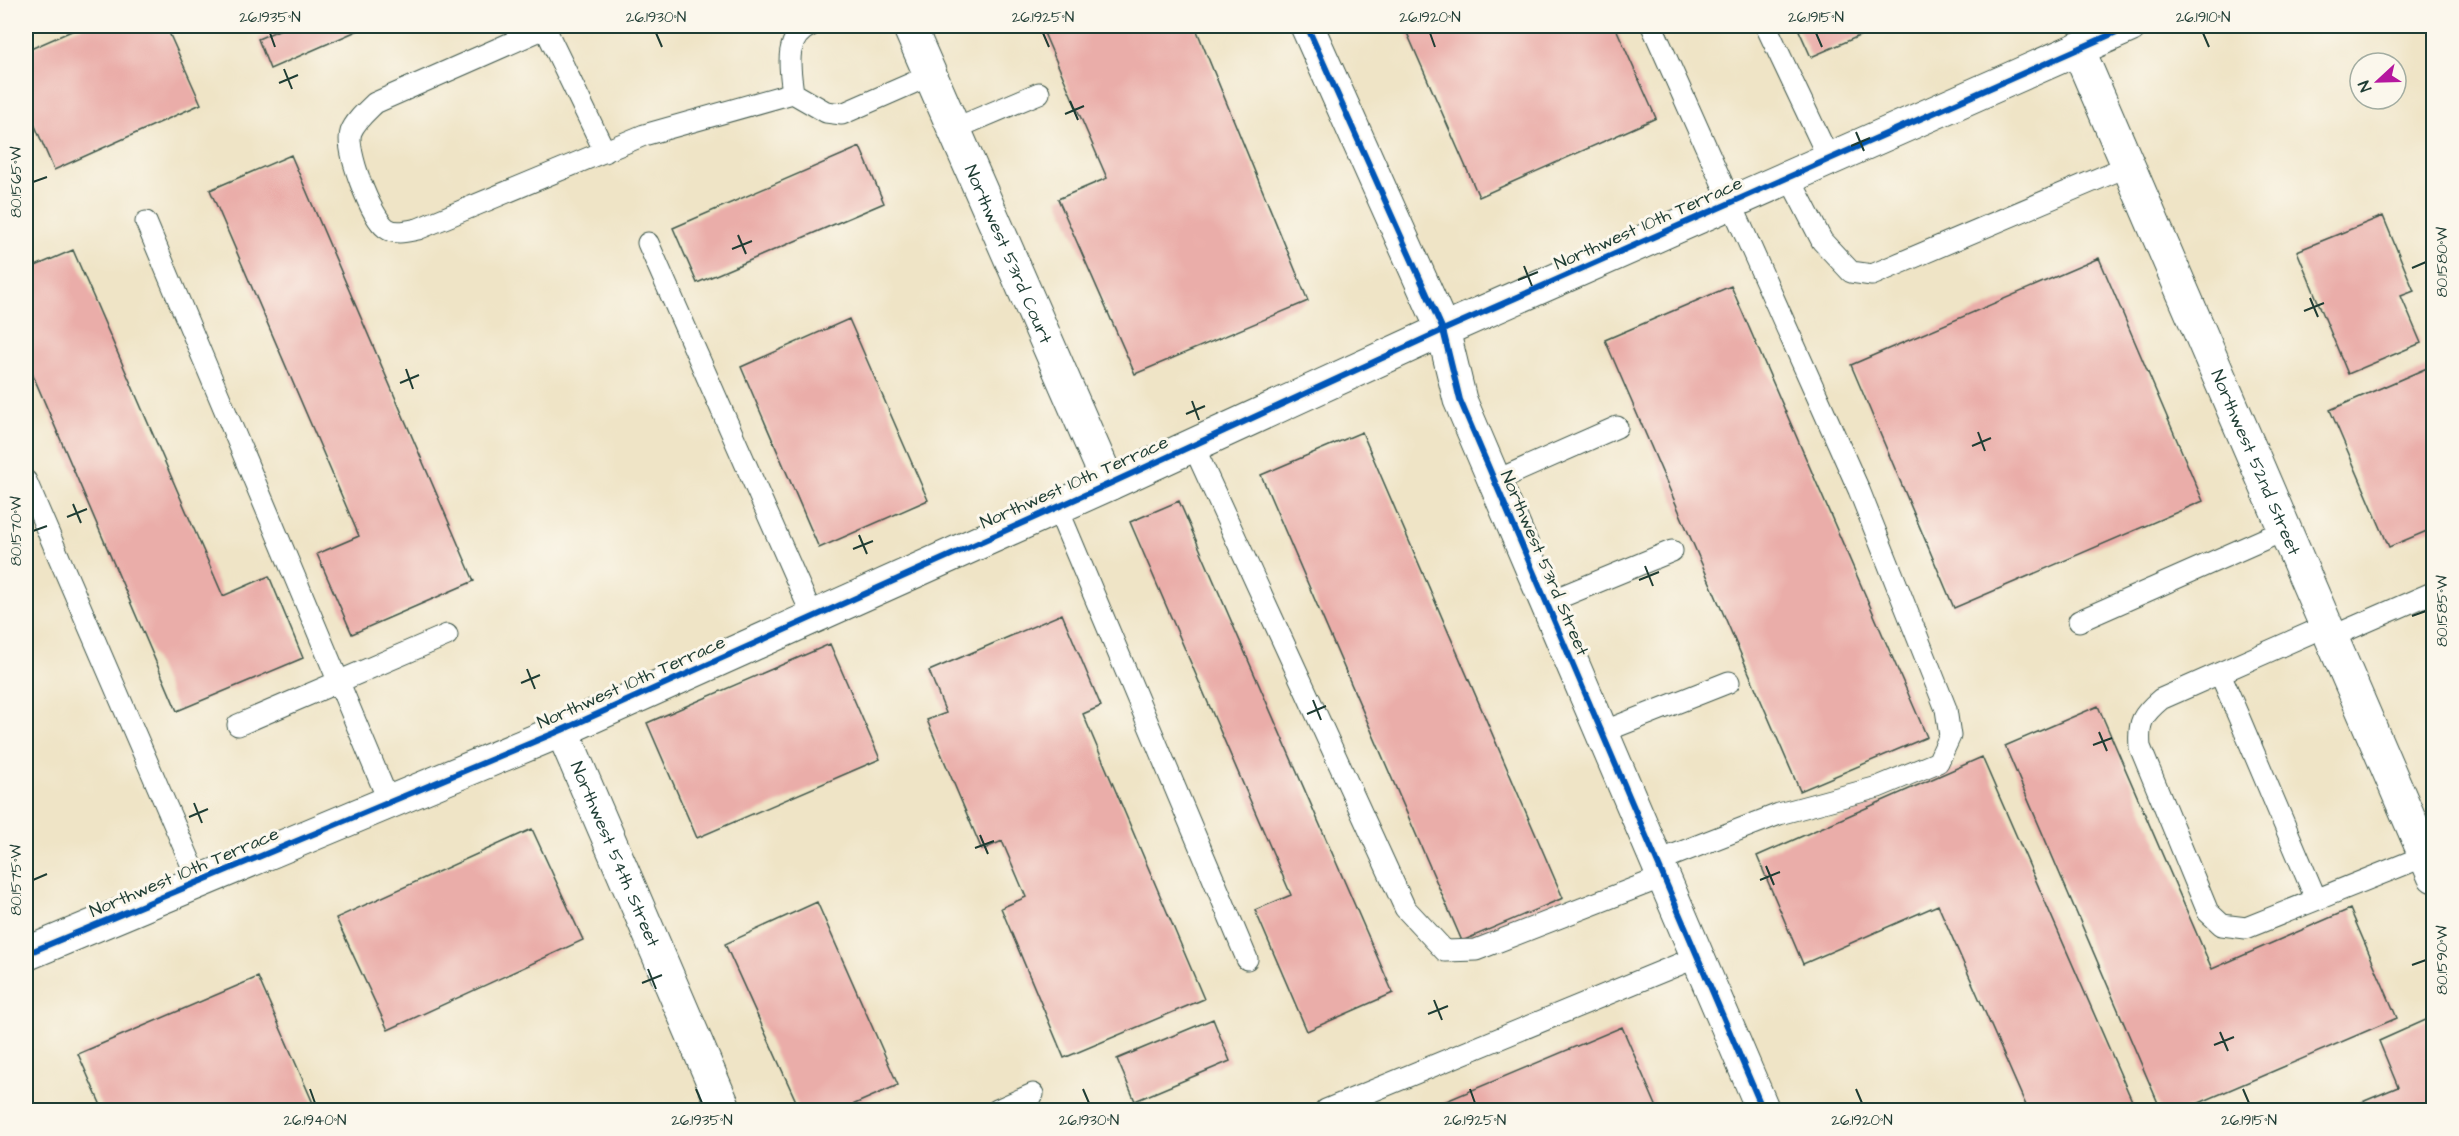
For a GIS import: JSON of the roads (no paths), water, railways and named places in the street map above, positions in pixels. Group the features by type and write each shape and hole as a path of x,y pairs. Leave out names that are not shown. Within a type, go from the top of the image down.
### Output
{"street":[{"name":"Northwest 53rd Court","path":"909,26 1109,484"},
{"name":"Northwest 53rd Street","path":"1307,26 1443,330 1460,400 1762,1110"},
{"name":"Northwest 10th Terrace","path":"26,954 562,730 1109,484 1443,330 2130,26"},
{"name":"Northwest 52nd Street","path":"2078,49 2429,866"},
{"name":"Northwest 54th Street","path":"562,730 725,1110"}],"lane":[{"path":"794,93 789,58 795,40 802,29 810,26"},
{"path":"1192,445 1405,908 1445,951 1476,950 1779,814 1878,787 1938,762 1950,736 1946,709 1859,490 1652,26"},
{"path":"1766,26 1829,159"},
{"path":"605,152 545,28 375,103 350,133 351,157 374,213 386,228 397,232 418,229 605,152 644,135 794,93 826,112 842,114 931,75"},
{"path":"954,129 1039,93"},
{"path":"1789,177 1822,241 1851,272 1872,275 2128,166"},
{"path":"146,222 389,802"},
{"path":"648,243 813,617"},
{"path":"1495,481 1617,427"},
{"path":"26,481 199,882"},
{"path":"1057,507 1247,959"},
{"path":"2079,621 2285,530"},
{"path":"1546,603 1672,550"},
{"path":"2429,866 2316,899 2246,928 2222,925 2208,912 2140,747 2139,731 2145,715 2161,699 2220,673 2433,592"},
{"path":"238,725 447,635"},
{"path":"2220,673 2316,899"},
{"path":"1600,733 1729,682"},
{"path":"1326,1110 1697,957"},
{"path":"997,1110 1033,1094"}]}
